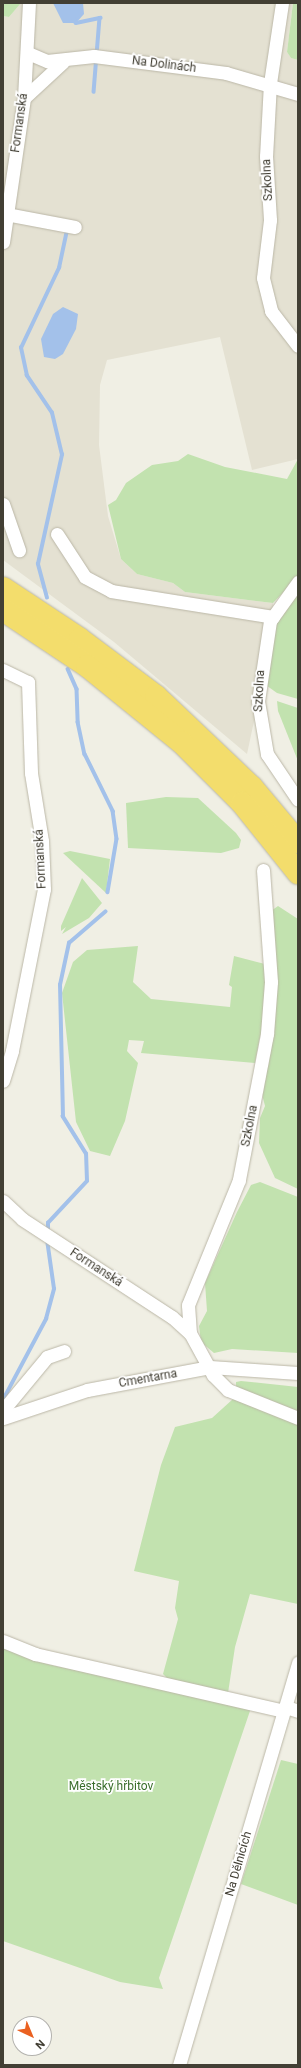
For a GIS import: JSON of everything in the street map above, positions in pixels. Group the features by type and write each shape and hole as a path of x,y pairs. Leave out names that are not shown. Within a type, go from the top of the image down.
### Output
{"highway":[{"path":"3,588 80,639 156,696 252,787 298,842"},
{"path":"3,610 100,675 181,742 242,803 298,873"}],"street":[{"name":"Formanská","path":"3,242 24,98 28,54 29,3"},
{"name":"Szkolna","path":"282,3 270,83 266,156 270,220 262,278 271,311 298,346"},
{"name":"Na Dolinách","path":"28,54 63,62 99,56 226,73 270,83 298,94"},
{"path":"24,98 63,62"},
{"path":"6,214 76,227"},
{"path":"3,504 19,550"},
{"path":"57,534 85,577 111,591 273,617"},
{"name":"Szkolna","path":"298,582 273,617 259,678 259,720 267,754 298,800"},
{"name":"Formanská","path":"3,670 28,682 31,773 42,841 44,889 14,1044 3,1081"},
{"name":"Szkolna","path":"210,1367 190,1333 188,1305 239,1180 263,1057 271,982 263,870"},
{"name":"Formanská","path":"3,1201 48,1236 172,1317 190,1333"},
{"path":"172,1317 188,1305"},
{"path":"3,1410 47,1357 64,1351"},
{"path":"210,1367 218,1380 232,1392 298,1418"},
{"name":"Cmentarna","path":"3,1418 87,1390 210,1367 298,1373"},
{"path":"3,1641 35,1654 289,1710"},
{"name":"Na Dělnicích","path":"179,2065 289,1710 298,1662"}],"shaded area":[{"path":"21,3 293,3 287,52 291,58 298,60 298,459 252,470 220,337 107,360 100,385 99,445 108,516 121,559 137,574 173,583 185,592 273,603 274,627 247,754 114,642 3,560 3,16 9,17"}],"green space":[{"path":"3,3 21,3 9,17 3,16"},
{"path":"293,3 298,3 298,60 291,58 287,52"},
{"path":"188,454 225,467 287,479 298,459 298,577 273,603 185,592 173,583 137,574 121,559 108,505 116,500 126,483 152,465 178,461"},
{"path":"298,594 298,699 277,693 263,683 274,627"},
{"path":"277,701 298,708 298,761 278,711"},
{"path":"166,797 198,798 236,833 241,840 239,848 221,853 128,848 126,803"},
{"path":"70,851 110,859 106,893 63,853"},
{"path":"82,878 102,903 89,918 62,934 66,927 61,931 61,926"},
{"path":"278,906 298,919 298,1189 275,1178 259,1143 260,1118 265,1106 261,1090 276,1009 271,911"},
{"path":"138,946 133,982 151,999 230,1007 232,987 229,985 234,956 265,964 268,996 255,1063 141,1053 144,1041 129,1040 127,1051 138,1063 125,1121 110,1156 90,1151 76,1122 62,993 73,962 87,950"},
{"path":"260,1182 298,1197 298,1353 232,1349 214,1353 201,1342 199,1326 207,1311 205,1283 237,1212 251,1185"},
{"path":"241,1381 298,1387 298,1412 236,1387 236,1382"},
{"path":"233,1399 298,1421 298,1604 250,1594 235,1647 228,1693 171,1682 163,1674 178,1619 175,1608 179,1581 134,1571 161,1465 175,1427 212,1418"},
{"name":"Městský hřbitov","path":"3,1645 47,1664 251,1708 159,1978 163,1989 120,1982 3,1941"},
{"path":"281,1760 298,1764 298,1905 241,1884"}],"water":[{"path":"53,3 83,3 84,14 76,23 63,23"},
{"path":"63,307 78,314 76,329 63,354 55,359 44,357 41,339 53,314"}],"waterway":[{"path":"74,19 76,23 100,18 94,92"},
{"path":"47,598 38,564 62,455 52,413 27,376 21,348 59,268 67,230"},
{"path":"68,669 77,689 78,722 85,754 113,811 117,839 108,892"},
{"path":"48,1232 48,1223 87,1181 86,1154 63,1117 60,985 69,943 105,912"},
{"path":"3,1400 46,1319 54,1289 47,1240"}]}
